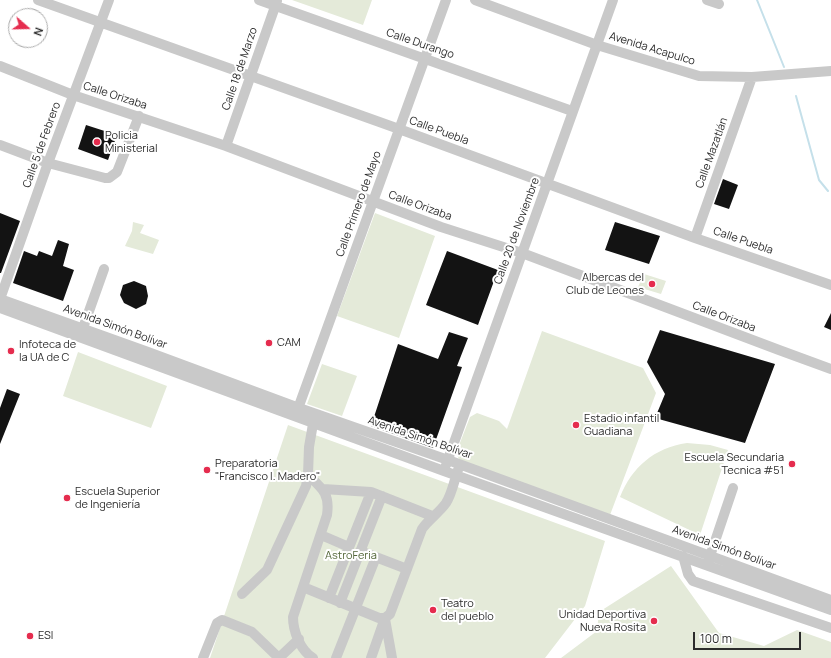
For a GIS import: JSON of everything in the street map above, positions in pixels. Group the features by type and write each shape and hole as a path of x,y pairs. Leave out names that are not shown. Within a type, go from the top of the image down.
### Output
{"street":[{"name":"Calle Puebla","path":"38,0 250,75 695,238 831,285"},
{"name":"Calle 5 de Febrero","path":"0,299 48,163 109,0"},
{"name":"Calle Durango","path":"259,0 276,3 572,111"},
{"name":"Calle Primero de Mayo","path":"297,412 446,0"},
{"name":"Avenida Acapulco","path":"474,0 597,45 699,76 752,77 831,71"},
{"name":"Calle 20 de Noviembre","path":"444,471 613,0"},
{"path":"707,0 719,4"},
{"name":"Calle 18 de Marzo","path":"226,146 276,3"},
{"name":"Calle Orizaba","path":"0,66 73,95 226,146 442,227 522,253 831,369"},
{"name":"Calle Mazatlán","path":"695,238 752,77"},
{"path":"0,145 48,163 110,178 117,172 139,116"},
{"path":"83,328 104,269"},
{"name":"Avenida Simón Bolívar","path":"0,299 148,352 456,476 683,556 708,561 831,600"},
{"name":"Avenida Simón Bolívar","path":"0,308 144,362 297,412"},
{"path":"144,362 148,352"},
{"path":"242,594 267,570 306,486 309,447 314,419"},
{"name":"Avenida Simón Bolívar","path":"314,419 448,460 831,610"},
{"path":"371,658 385,618 394,608 422,529 432,516 439,512 449,498 460,465"},
{"path":"308,475 323,489 329,504 321,535 293,617 293,622 301,645 309,657"},
{"path":"708,561 733,488"},
{"path":"323,489 371,492 432,516"},
{"path":"329,598 371,492"},
{"path":"340,603 382,496"},
{"path":"321,535 349,547"},
{"path":"360,551 408,569"},
{"path":"683,556 688,574 693,581 831,628"},
{"path":"336,658 376,557"},
{"path":"303,587 379,618 385,618"},
{"path":"385,618 392,658"},
{"path":"203,658 217,623 222,620 252,632 279,658 299,639"}],"green space":[{"path":"292,0 372,0 363,25"},
{"path":"375,213 435,236 399,338 337,316"},
{"path":"133,222 144,225 140,233 159,240 153,254 125,246 132,231"},
{"name":"Albercas del Club de Leones","path":"644,274 666,281 661,294 638,287"},
{"name":"Estadio infantil Guadiana","path":"542,331 643,368 656,393 610,515 460,461 456,453 470,417 477,413 499,421 507,429"},
{"path":"78,352 167,386 151,428 63,396"},
{"path":"322,364 357,376 342,416 307,404"},
{"name":"AstroFeria","path":"288,425 605,541 585,606 545,658 210,658"},
{"path":"687,443 710,445 728,450 700,535 620,497 625,486 638,468 654,454 664,449"},
{"name":"Unidad Deportiva Nueva Rosita","path":"671,566 719,633 764,646 797,630 831,642 831,658 561,658 597,631 599,612"}],"building":[{"name":"Policia Ministerial","path":"86,125 117,135 108,160 78,149"},
{"path":"723,179 738,185 729,209 714,204"},
{"path":"0,213 20,221 1,273 0,273"},
{"path":"615,222 660,236 649,264 605,250"},
{"path":"58,240 69,244 63,266 74,270 63,301 13,283 24,251 37,256 39,251 52,256"},
{"path":"447,251 498,270 478,325 426,305"},
{"path":"134,281 146,286 148,296 146,304 136,309 124,303 120,295 123,285"},
{"path":"831,313 831,330 824,327"},
{"path":"660,330 775,364 745,443 655,418 665,394 647,362"},
{"path":"449,332 468,338 457,366 462,367 433,448 371,426 398,344 438,359"},
{"path":"7,389 20,394 0,444 0,408"}],"waterway":[{"path":"757,0 784,67"},
{"path":"796,96 819,180 828,191"}],"place":[{"name":"Policia Ministerial","path":"97,142"},
{"name":"Albercas del Club de Leones","path":"652,284"},
{"name":"CAM","path":"269,343"},
{"name":"Infoteca de la UA de C","path":"11,351"},
{"name":"Estadio infantil Guadiana","path":"576,425"},
{"name":"Escuela Secundaria Tecnica #51","path":"792,464"},
{"name":"Preparatoria \"Francisco I. Madero\"","path":"207,470"},
{"name":"Escuela Superior de Ingeniería","path":"67,498"},
{"name":"Teatro del pueblo","path":"433,610"},
{"name":"Unidad Deportiva Nueva Rosita","path":"654,621"},
{"name":"ESI","path":"30,636"}]}
